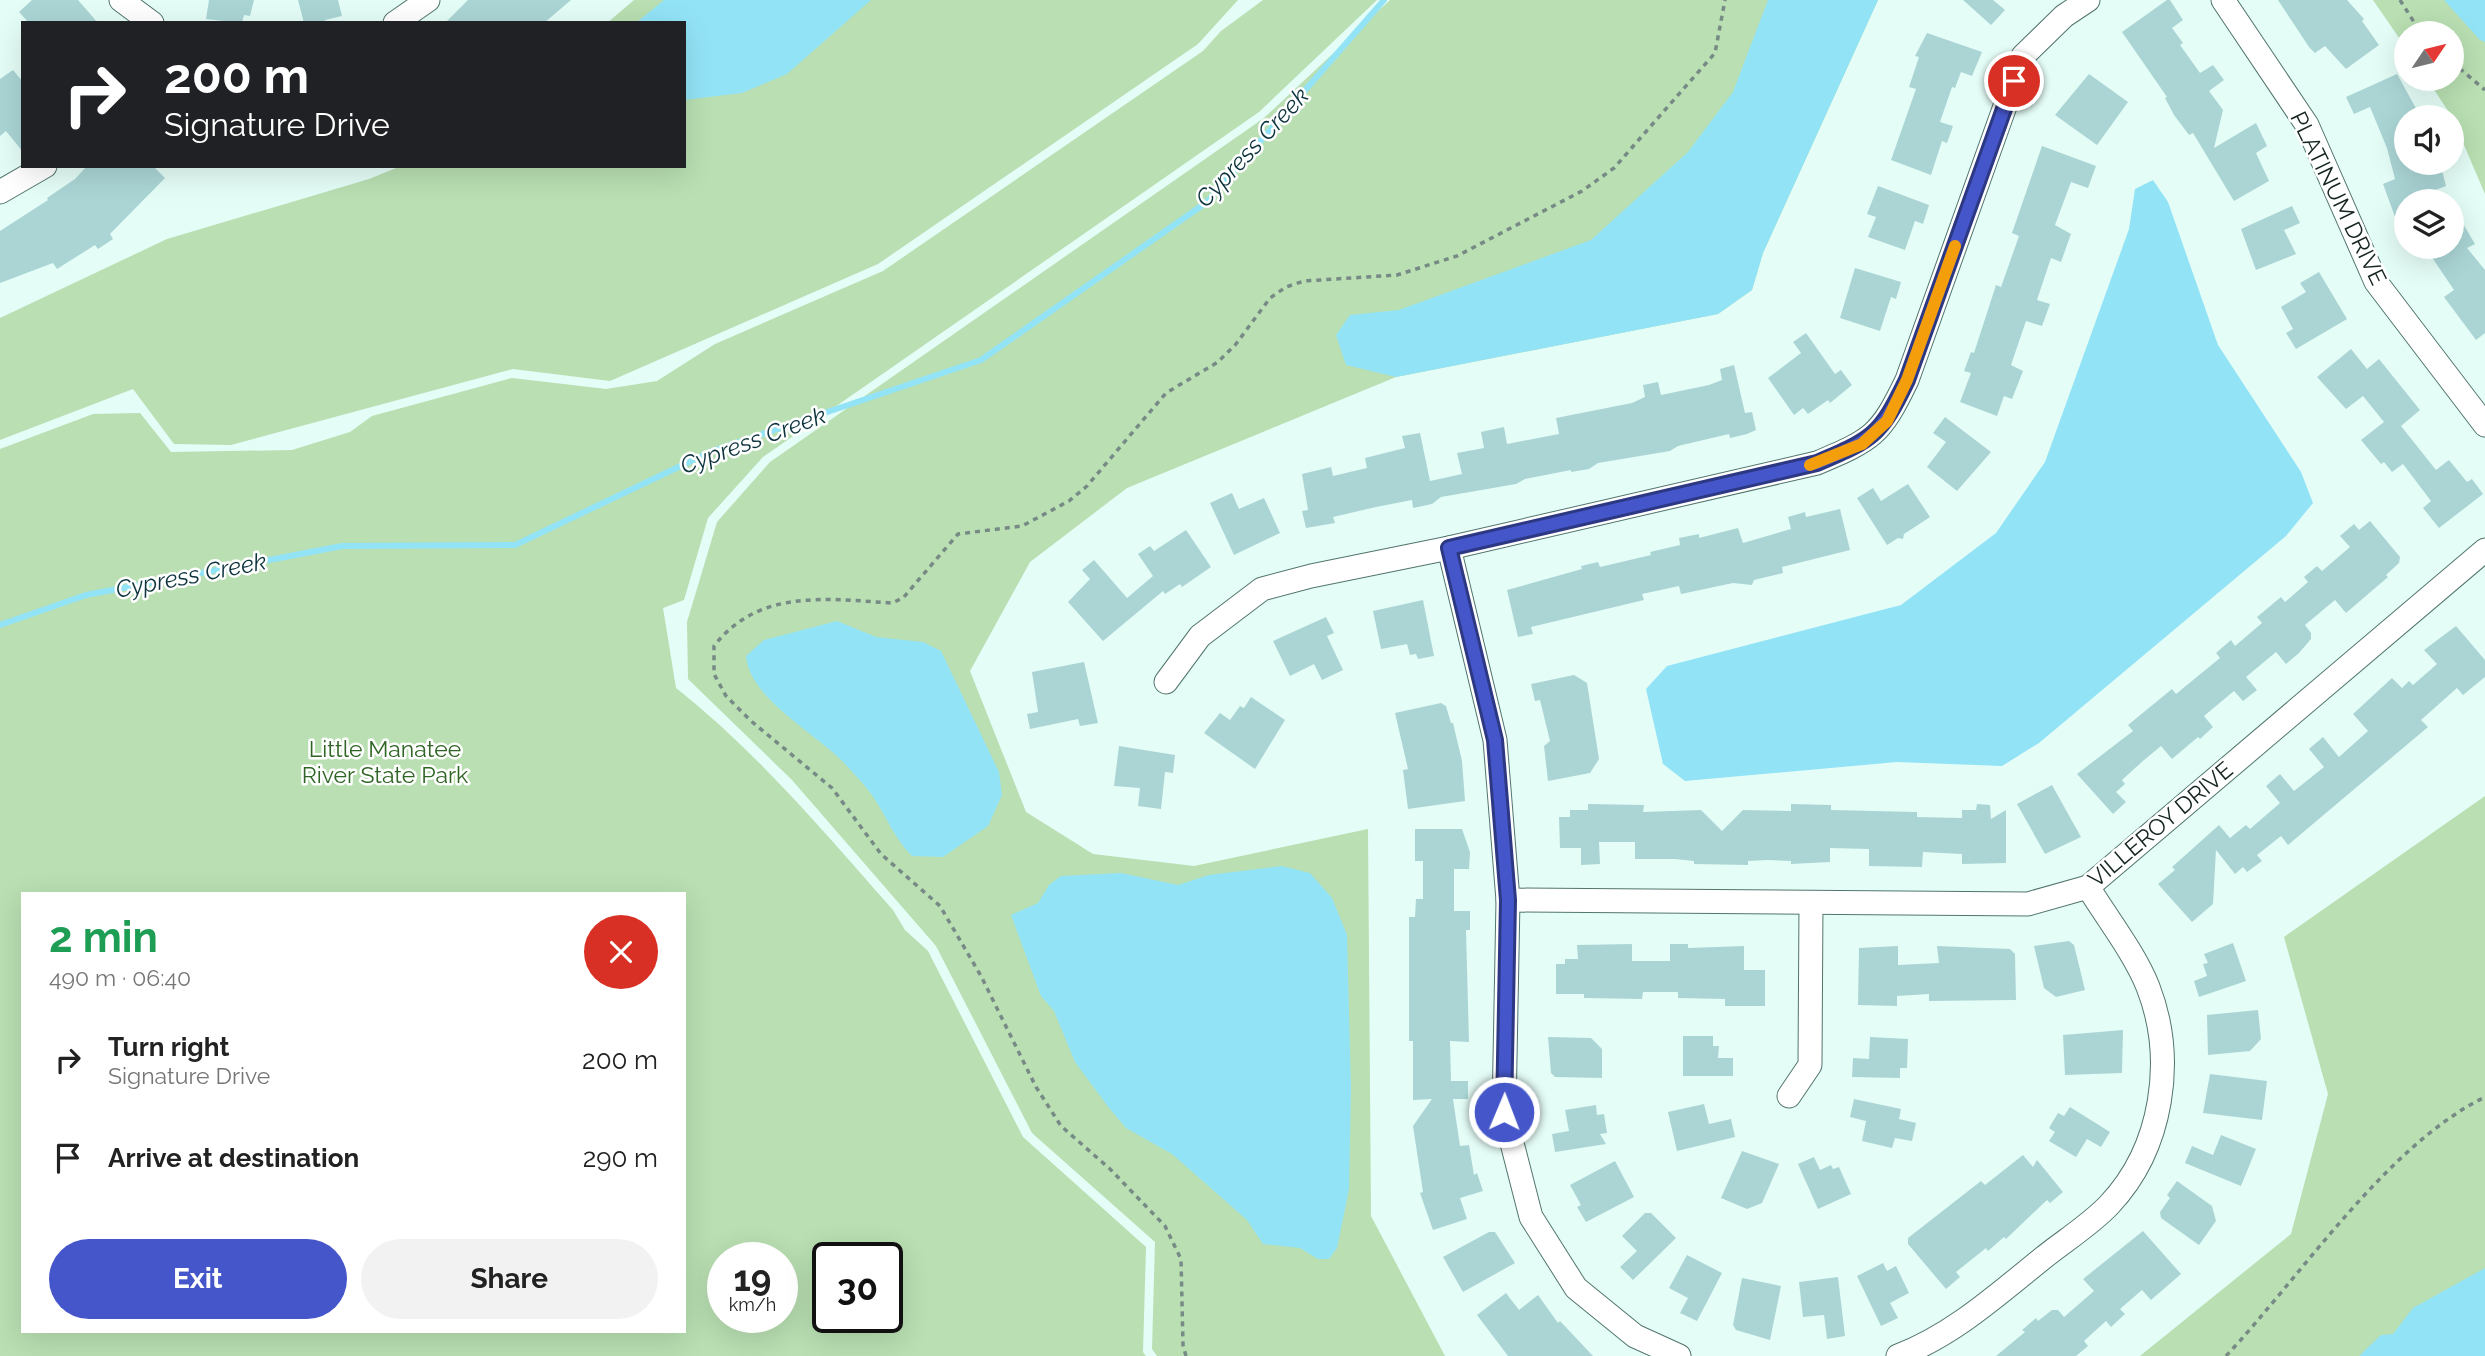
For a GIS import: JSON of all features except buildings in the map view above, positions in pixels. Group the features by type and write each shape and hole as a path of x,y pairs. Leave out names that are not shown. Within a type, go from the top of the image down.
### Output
{"street":[{"path":"121,0 149,21"},
{"path":"398,21 428,0"},
{"path":"1166,682 1200,636 1262,589 1817,463 1862,444 1887,421 1907,380 2024,56 2064,16 2088,0"},
{"name":"PLATINUM DRIVE","path":"2223,0 2307,125 2376,282 2485,425"},
{"path":"0,192 42,168"},
{"path":"1449,548 1495,740 1508,900 1504,1112 1531,1217 1576,1288 1635,1336 1679,1356"},
{"name":"VILLEROY DRIVE","path":"1508,900 2028,904 2088,887 2485,550"},
{"path":"1898,1356 1922,1347 1970,1317 2109,1205 2144,1158 2160,1105 2163,1044 2148,986 2088,887"},
{"path":"1789,1096 1810,1065 1811,903"}],"path":[{"path":"1186,1356 1181,1259 1165,1226 1110,1168 1061,1126 1037,1087 981,976 940,906 881,854 832,788 751,721 726,696 714,674 714,646 737,623 755,613 811,597 892,603 903,598 958,534 1023,526 1049,514 1087,486 1166,393 1218,362 1236,344 1270,298 1286,287 1304,281 1397,275 1457,256 1582,191 1614,168 1715,53 1725,0"},
{"path":"2399,0 2413,21"},
{"path":"2464,72 2485,90"},
{"path":"2226,1356 2404,1157 2437,1125 2485,1097"}],"green space":[{"path":"634,0 1238,0 1198,44 878,264 610,381 513,369 231,445 174,444 133,389 0,440 0,318 167,239 369,179 396,168 686,168 686,21 609,21"},
{"name":"Little Manatee River State Park","path":"1263,0 1377,0 1259,112 763,457 708,518 684,600 663,608 676,688 763,766 893,910 905,930 928,951 1023,1137 1146,1247 1143,1352 1146,1356 0,1356 0,449 93,414 140,413 171,452 292,450 350,432 372,416 512,378 606,389 657,381 715,344 883,271 1203,51 1221,31"},
{"path":"1390,0 1878,0 1763,253 1752,290 1718,314 1396,377 1127,488 1030,562 970,671 1026,812 1093,854 1194,866 1368,829 1371,1216 1445,1356 1157,1356 1152,1349 1155,1242 1032,1133 936,946 792,780 688,679 687,622 717,522 770,462 1264,118"},
{"path":"2373,0 2485,0 2485,194 2464,145 2464,105 2444,105 2435,91 2464,91 2464,21 2394,21 2394,31"},
{"path":"2485,796 2485,1356 2140,1356 2291,1234 2328,1094 2284,937"}],"water":[{"path":"664,0 871,0 787,74 742,93 686,100 686,21 638,21"},
{"path":"1768,0 1878,0 1763,253 1752,290 1718,314 1396,377 1346,365 1336,335 1350,315 1399,310 1591,240 1688,152 1733,92"},
{"path":"2444,0 2485,0 2485,42 2480,40"},
{"path":"2153,180 2168,202 2218,345 2301,472 2313,503 2286,536 2039,743 2002,766 1897,762 1685,781 1663,764 1646,689 1667,666 1901,605 1996,533 2045,462 2129,229 2135,189"},
{"path":"837,621 876,637 923,642 941,651 999,772 1002,795 988,826 943,857 912,856 874,798 846,765 772,701 750,672 746,656 764,640"},
{"path":"1282,866 1310,873 1332,898 1347,935 1351,1089 1349,1189 1337,1248 1329,1259 1318,1259 1300,1248 1263,1244 1247,1220 1172,1154 1126,1128 1075,1062 1054,1011 1041,996 1011,915 1038,903 1049,885 1061,876 1121,873 1178,885 1209,875"},
{"path":"2485,1268 2485,1356 2359,1356 2381,1335 2393,1334 2413,1308"}],"waterway":[{"name":"Cypress Creek","path":"0,625 86,595 342,546 515,545 712,451 981,360 1207,202 1384,0"}],"slow traffic":[{"path":"1810,465 1862,444 1887,421 1907,380 1955,246"}],"route":[{"path":"1504,1112 1508,900 1495,740 1449,548 1817,463 1862,444 1887,421 1907,380 2014,81"}]}
